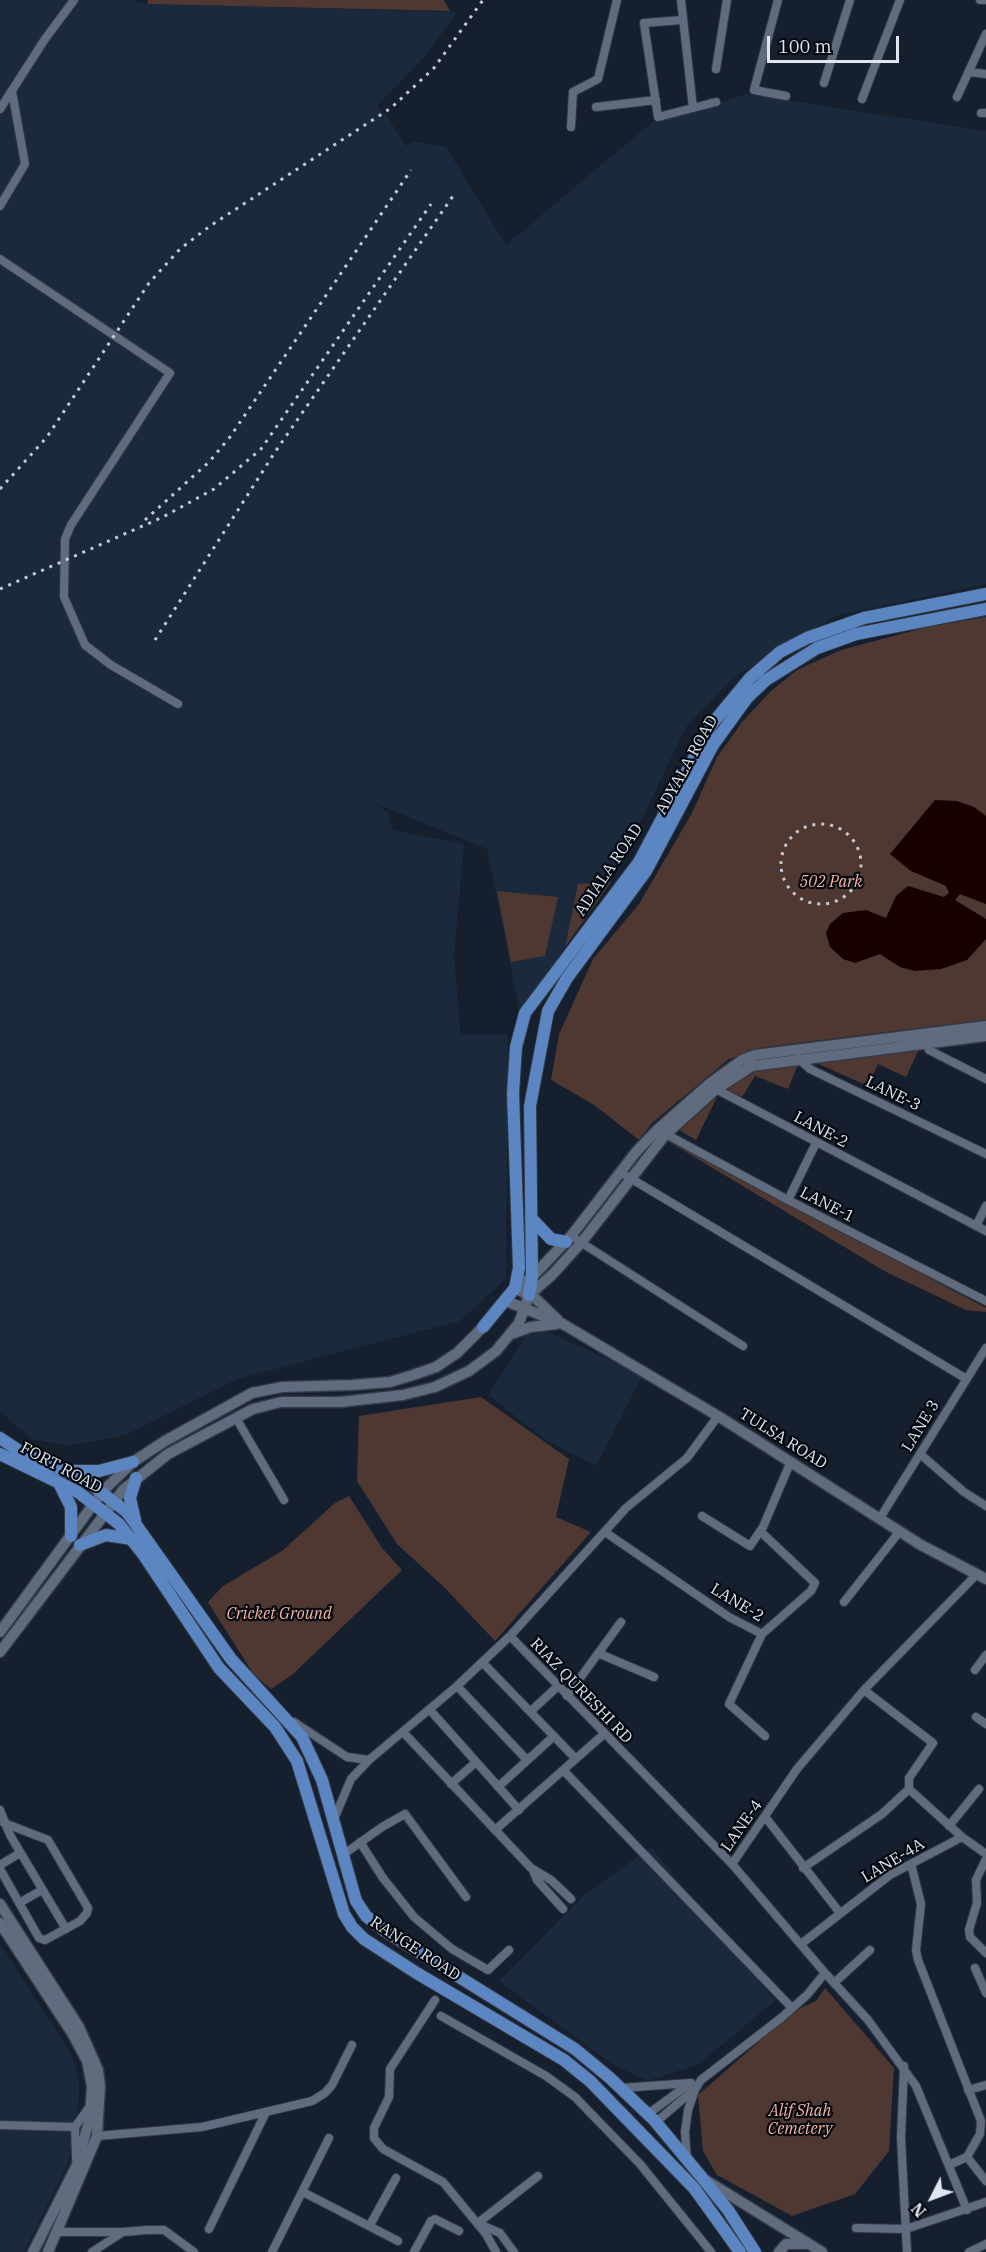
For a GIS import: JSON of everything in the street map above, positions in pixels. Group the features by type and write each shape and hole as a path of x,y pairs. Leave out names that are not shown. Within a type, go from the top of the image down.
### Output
{"main road":[{"name":"ADIALA ROAD","path":"483,1327 515,1288 519,1268 513,1093 516,1047 525,1013 639,862 712,724 750,678 780,652 807,638 864,618 986,594"},
{"name":"ADYALA ROAD","path":"531,1218 530,1106 548,1011 567,978 646,870 719,736 747,698 766,680 809,652 848,637 986,609"},
{"path":"924,1039 986,1026"},
{"path":"515,1288 532,1277 662,1132 712,1087 752,1066 797,1055 924,1039 986,1036"},
{"path":"529,1295 552,1275 581,1243 625,1175"},
{"path":"531,1218 551,1239 568,1239"},
{"path":"0,1632 76,1540 106,1512 136,1478 168,1454 253,1409 281,1402 340,1402 403,1395 435,1387 468,1371 496,1351 511,1334 525,1309 529,1295 532,1277 531,1218"},
{"name":"TULSA ROAD","path":"515,1288 529,1295 563,1324"},
{"name":"TULSA ROAD","path":"506,1301 563,1324 718,1416 900,1531 981,1577"},
{"path":"511,1334 531,1327 563,1324"},
{"path":"0,1652 76,1540 95,1503 133,1462 252,1393 282,1387 390,1382 436,1367 457,1353 483,1327"},
{"name":"FORT ROAD","path":"0,1438 24,1454 64,1470 104,1491 140,1528"},
{"name":"FORT ROAD","path":"0,1454 58,1482 95,1503 106,1512"},
{"path":"64,1470 99,1471 133,1462"},
{"path":"136,1478 130,1498 135,1519 140,1528 192,1607 231,1659 285,1716 314,1758 356,1901 366,1916 375,1925 575,2049 621,2088 652,2118 704,2180 728,2210 755,2252"},
{"path":"58,1482 71,1507 76,1540"},
{"name":"RANGE ROAD","path":"106,1512 132,1539 219,1668 275,1727 292,1752 305,1784 344,1914 352,1928 364,1939 415,1972 564,2060 590,2081 694,2188 740,2252"},
{"path":"76,1540 105,1535 132,1539"},
{"path":"0,1904 79,2027 94,2055 100,2086 97,2136 48,2252"},
{"path":"0,1923 82,2050 90,2074 92,2104 87,2134 76,2167 33,2252"},
{"path":"704,2180 822,2252"},
{"path":"778,2252 786,2244 794,2242 808,2244"}],"street":[{"path":"1,105 74,0"},
{"path":"571,127 573,92 598,79 617,0"},
{"path":"681,0 693,108"},
{"path":"716,69 727,0"},
{"path":"778,0 754,90 786,96"},
{"path":"824,84 850,0"},
{"path":"862,99 900,0"},
{"path":"980,0 986,0"},
{"path":"682,20 644,23 658,117 716,102"},
{"path":"957,97 986,34"},
{"path":"969,72 986,74"},
{"path":"0,206 25,164 12,91"},
{"path":"596,107 656,100"},
{"path":"0,259 170,373 70,525 65,539 64,597 85,645 111,665 178,704"},
{"path":"924,1039 929,1050 986,1079"},
{"name":"LANE-3","path":"797,1055 810,1069 986,1154"},
{"name":"LANE-2","path":"712,1087 986,1231"},
{"name":"LANE-1","path":"662,1132 788,1200 986,1301"},
{"path":"788,1200 816,1143"},
{"path":"625,1175 965,1378"},
{"path":"976,1226 986,1206"},
{"path":"568,1239 581,1243 743,1346"},
{"name":"LANE 3","path":"880,1518 965,1378 986,1348"},
{"path":"510,1636 626,1508 687,1458 718,1416"},
{"path":"236,1418 284,1500"},
{"path":"920,1454 964,1492 986,1506"},
{"path":"702,1516 750,1546 760,1531 791,1461"},
{"name":"LANE-2","path":"605,1532 729,1617 762,1634 812,1591 815,1583 760,1531"},
{"path":"844,1602 900,1531"},
{"name":"LANE-4","path":"967,2210 916,2086 904,2066 868,2020 732,1864 766,1818 797,1769 864,1690 981,1577"},
{"path":"567,1696 600,1654 621,1622"},
{"path":"762,1634 729,1704 765,1736"},
{"name":"RIAZ QURESHI RD","path":"333,1820 351,1779 369,1760 457,1686 510,1636 557,1687 732,1864"},
{"path":"600,1654 654,1677"},
{"path":"975,1670 986,1655"},
{"path":"482,1662 576,1760"},
{"path":"457,1686 527,1760"},
{"path":"531,1711 557,1687"},
{"path":"803,1868 882,1814 909,1789 909,1778 933,1743 864,1690"},
{"path":"429,1710 519,1810"},
{"path":"285,1716 347,1757 369,1760"},
{"path":"976,1717 986,1724"},
{"path":"403,1732 531,1868 551,1880 571,1899"},
{"path":"495,1830 604,1734"},
{"path":"498,1787 554,1736"},
{"path":"452,1784 476,1762"},
{"path":"564,1771 792,2007"},
{"path":"909,1789 962,1837 986,1854"},
{"path":"950,1826 979,1789"},
{"path":"0,1810 4,1823 20,1852 66,1929"},
{"path":"344,1854 405,1814 466,1897"},
{"path":"766,1818 840,1913"},
{"path":"4,1823 39,1836 53,1845 88,1908 84,1918 45,1940 39,1938 0,1867 20,1852"},
{"name":"LANE-4A","path":"801,1944 890,1875 962,1837"},
{"path":"360,1842 414,1917 452,1949 488,1970 509,1950"},
{"path":"986,1859 976,1880 977,1902 969,1930 970,1937 986,1953"},
{"path":"911,1864 921,1904 916,1950 918,1960 981,2121 980,2134 967,2157 949,2165"},
{"path":"531,1868 537,1880 563,1909"},
{"path":"19,1903 42,1890"},
{"path":"834,1983 870,1950"},
{"path":"975,1968 986,1993"},
{"path":"640,2131 652,2118 792,2007 825,1973"},
{"path":"435,2000 390,2069 389,2097 374,2128 374,2138 384,2149 443,2182 478,2223 496,2252"},
{"path":"441,2016 546,2076 575,2097 640,2164 711,2252"},
{"path":"97,2136 202,2127 312,2100 325,2093 352,2045"},
{"path":"904,2066 901,2138 907,2252"},
{"path":"621,2088 694,2085"},
{"path":"687,2160 686,2121 694,2085"},
{"path":"968,2090 986,2085"},
{"path":"76,2167 75,2127 92,2104"},
{"path":"209,2229 266,2112"},
{"path":"0,2125 75,2127"},
{"path":"272,2252 329,2138"},
{"path":"967,2157 986,2181"},
{"path":"478,2223 537,2176"},
{"path":"370,2225 396,2178"},
{"path":"303,2192 398,2241"},
{"path":"856,2228 906,2229 986,2202"},
{"path":"414,2252 431,2221 435,2219 459,2230"},
{"path":"478,2223 500,2233 514,2252"},
{"path":"57,2232 164,2230 194,2252"},
{"path":"92,2252 123,2232"},
{"path":"969,2252 986,2244"}],"shaded area":[{"path":"0,0 133,0 148,4 457,12 427,54 377,106 389,119 406,146 413,141 446,147 506,245 651,123 747,94 986,131 986,584 836,616 733,678 686,727 618,869 520,1013 487,849 374,803 388,813 393,830 464,844 454,957 461,1035 508,1034 506,1279 460,1321 240,1378 126,1435 67,1446 32,1439 0,1411"},
{"path":"935,800 957,801 974,807 986,816 986,904 960,894 955,900 986,919 986,939 967,960 941,969 915,971 900,967 880,954 855,963 843,959 830,947 826,933 830,924 843,913 866,910 886,918 896,896 908,886 944,897 949,893 946,886 911,871 890,854"},
{"path":"548,1332 643,1375 596,1466 547,1441 488,1395 526,1335"},
{"path":"651,1847 775,2001 699,2064 648,2081 612,2064 499,1981 582,1897"},
{"path":"0,1943 72,2055 79,2080 78,2117 67,2166 24,2252 0,2252"}],"green space":[{"path":"148,0 444,0 450,11 147,4"},
{"name":"502 Park","path":"986,617 986,1020 764,1047 729,1059 652,1123 639,1140 594,1105 551,1080 559,1034 593,959 639,904 692,813 717,757 743,721 771,691 797,670 841,650 927,627"},
{"path":"611,882 565,947 578,884"},
{"path":"497,891 558,897 545,956 511,962"},
{"path":"918,1051 906,1077 878,1064 868,1086 814,1062"},
{"path":"797,1067 788,1089 755,1076 742,1097 725,1090 754,1072"},
{"path":"717,1097 696,1140 679,1130"},
{"path":"668,1139 986,1308 986,1312 966,1310 886,1272 666,1140"},
{"path":"481,1397 569,1459 556,1517 591,1532 495,1641 445,1588 397,1544 357,1481 359,1416"},
{"name":"Cricket Ground","path":"349,1496 382,1548 402,1570 292,1675 271,1689 254,1675 208,1602 223,1586 282,1551 335,1503"},
{"name":"Alif Shah Cemetery","path":"825,1988 894,2068 889,2151 855,2194 792,2216 717,2175 703,2151 698,2095 794,2011 816,2001"}],"railway":[{"path":"0,489 47,437 149,283 180,249 210,226 391,108 434,68 483,0"},
{"path":"145,520 209,462 230,437 411,170"},
{"path":"155,640 275,452 453,196"},
{"path":"0,589 163,517 214,489 261,449 431,204"},
{"path":"821,824 836,827 849,836 858,849 861,864 858,879 849,892 836,901 821,904 806,901 793,892 784,879 781,864 784,849 793,836 806,827 821,824"}]}
